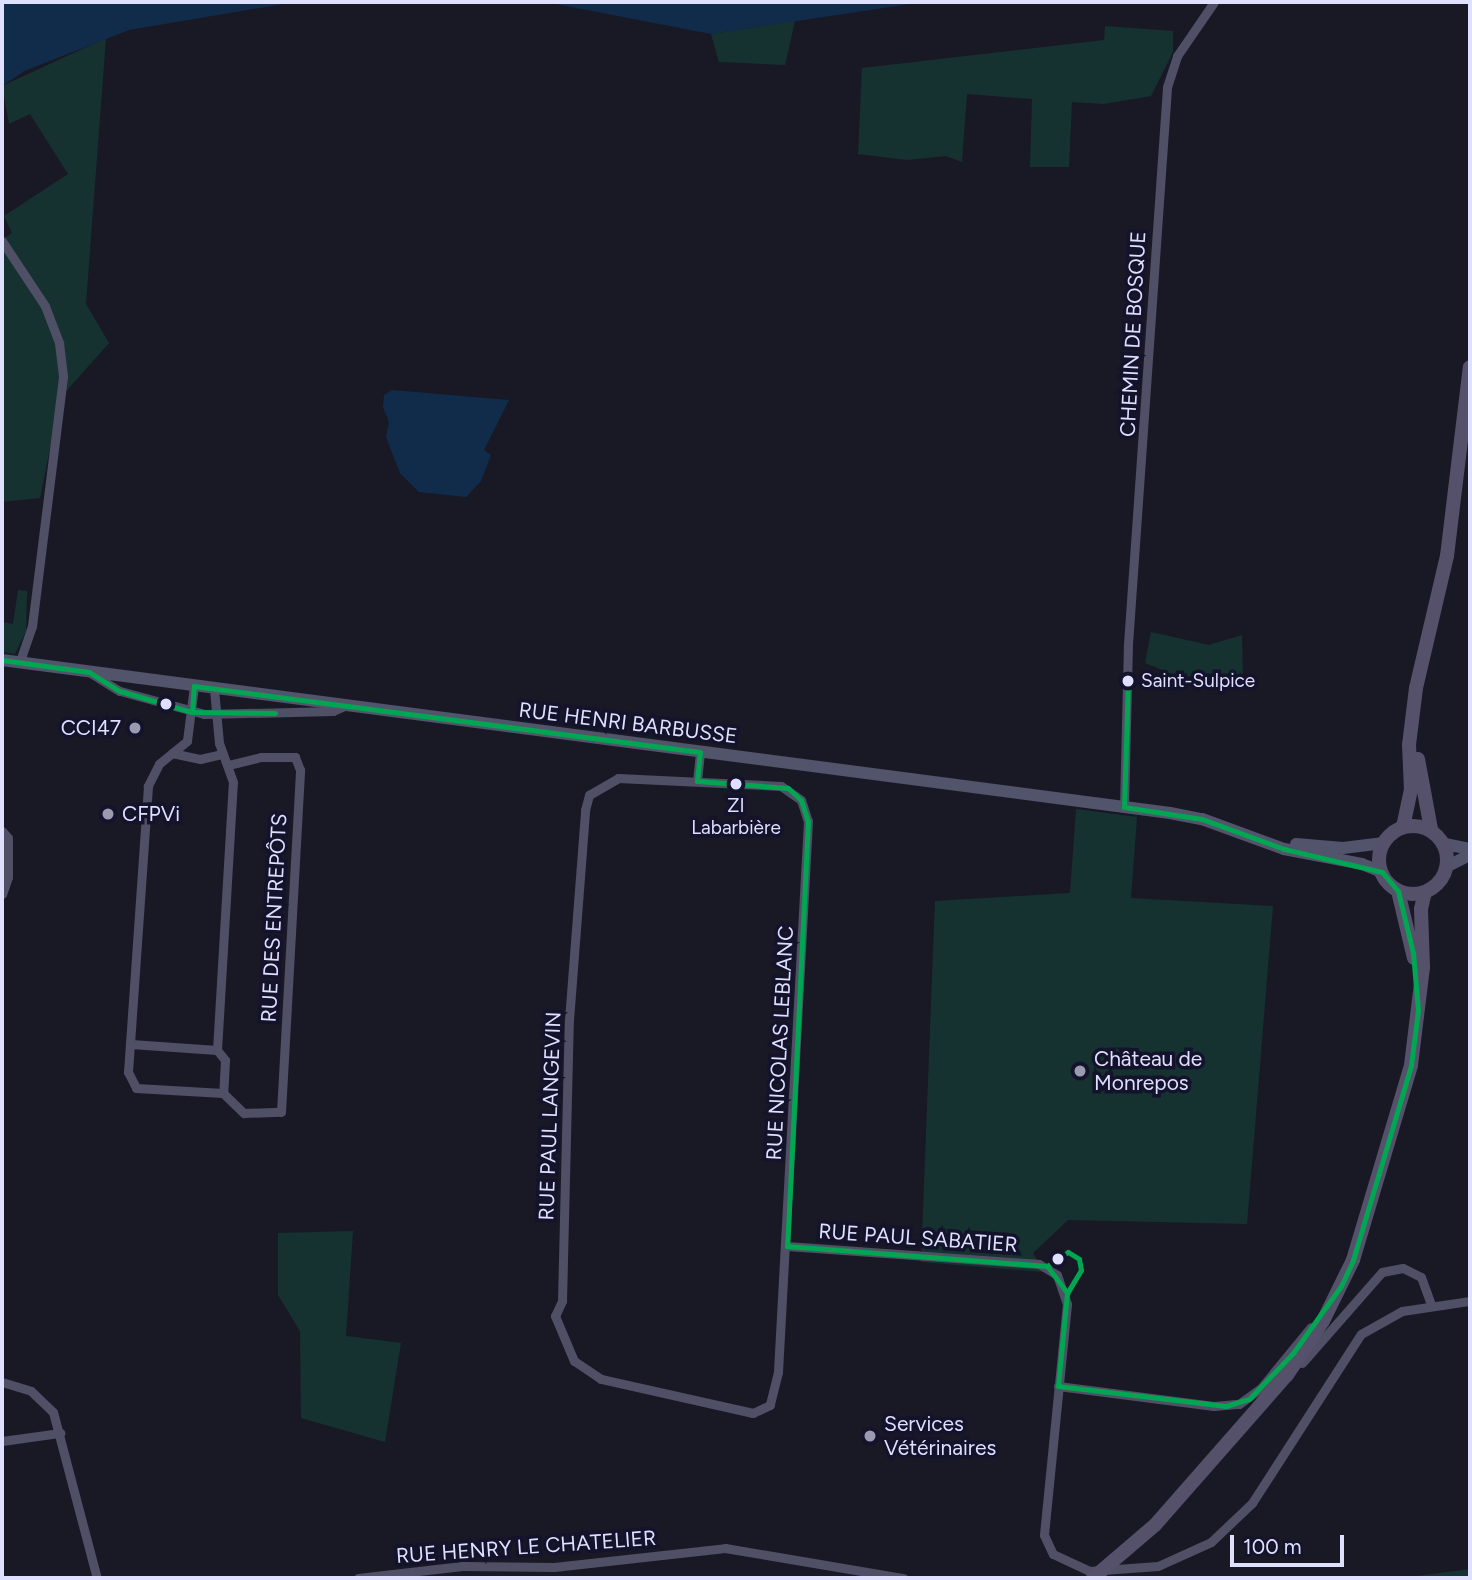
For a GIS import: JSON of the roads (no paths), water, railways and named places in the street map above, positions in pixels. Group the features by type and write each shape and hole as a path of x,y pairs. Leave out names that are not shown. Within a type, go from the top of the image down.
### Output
{"main road":[{"path":"1418,1010 1413,953 1398,891 1382,872 1382,843 1403,827 1411,790 1413,712 1447,556 1470,367"},
{"name":"RUE HENRI BARBUSSE","path":"2,660 1124,807 1202,819 1283,849 1362,864 1382,872"},
{"path":"1413,712 1431,829 1445,844 1448,866"},
{"path":"1403,827 1431,829"},
{"name":"RUE HENRI BARBUSSE","path":"1247,835 1308,846 1364,848 1382,843"},
{"path":"1445,844 1470,849"},
{"path":"1398,891 1425,892 1437,886 1448,866 1470,855"},
{"path":"1093,1578 1155,1525 1287,1375 1341,1286 1372,1206 1411,1065 1418,1010 1420,909 1425,892"}],"street":[{"name":"CHEMIN DE BOSQUE","path":"1124,807 1128,681 1167,87 1177,57 1214,2"},
{"path":"2,243 45,306 59,343 63,377 32,626 19,663"},
{"path":"89,672 120,691 192,712 216,714 332,711 344,706"},
{"path":"194,686 187,741 159,764 148,786 131,1044 130,1083 136,1088 223,1093 225,1060 217,1050 233,782 222,754 214,689"},
{"path":"697,781 700,752"},
{"path":"172,753 200,759 222,754"},
{"name":"RUE DES ENTREPÔTS","path":"223,1093 244,1113 281,1112 300,766 295,757 261,757 228,765"},
{"name":"RUE PAUL LANGEVIN","path":"697,781 618,778 605,783 586,802 569,1020 562,1301 555,1316 574,1361 601,1379 740,1413 761,1410 774,1398"},
{"name":"RUE NICOLAS LEBLANC","path":"697,781 788,788 801,800 808,821 787,1247 774,1398"},
{"path":"2,831 8,838 8,877 2,894"},
{"path":"131,1044 217,1050"},
{"name":"RUE PAUL SABATIER","path":"787,1247 1047,1266 1067,1293 1043,1522 1050,1550 1078,1569 1117,1572 1158,1566 1211,1542 1236,1521 1273,1472 1353,1342 1386,1318 1431,1306"},
{"path":"1287,1375 1382,1272 1403,1268 1421,1277 1429,1288 1431,1306 1470,1301"},
{"path":"1058,1386 1214,1406 1239,1404 1260,1389 1341,1286"},
{"path":"2,1382 44,1399 60,1433 97,1578"},
{"path":"2,1441 60,1433"},
{"name":"RUE HENRY LE CHATELIER","path":"358,1578 462,1566 554,1567 725,1548 904,1578"},
{"path":"1158,1566 1161,1578"}],"water":[{"path":"2,2 295,2 129,30 24,71 2,86"},
{"path":"546,2 923,2 711,34"},
{"path":"392,390 509,400 484,450 491,455 481,481 466,497 419,492 400,473 386,437 389,422 383,407 384,395"}],"place":[{"name":"Saint-Sulpice","path":"1128,681"},
{"name":"CCI47","path":"135,728"},
{"name":"ZI Labarbière","path":"736,784"},
{"name":"CFPVi","path":"108,814"},
{"name":"Château de Monrepos","path":"1080,1071"},
{"name":"Services Vétérinaires","path":"870,1436"}]}
